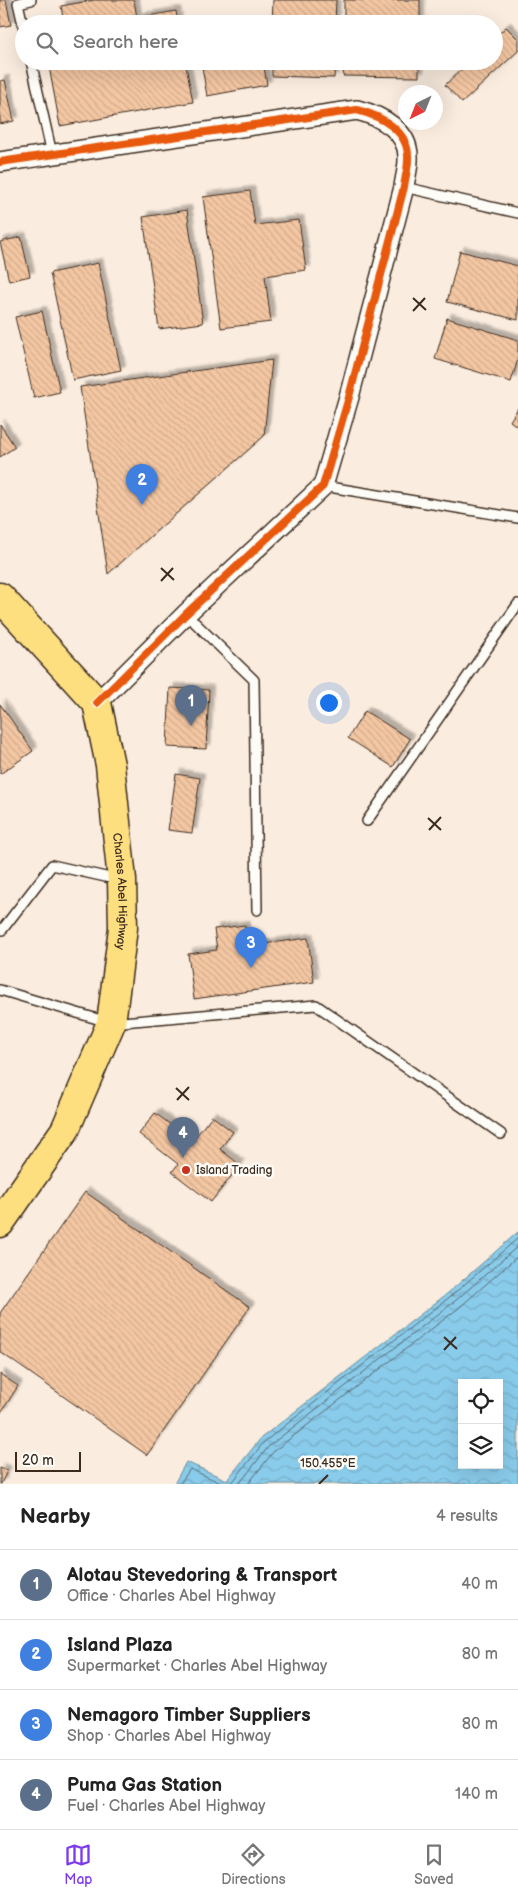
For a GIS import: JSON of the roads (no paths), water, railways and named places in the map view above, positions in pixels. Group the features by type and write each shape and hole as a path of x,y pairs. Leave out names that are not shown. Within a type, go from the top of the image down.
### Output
{"main road":[{"name":"Charles Abel Highway","path":"0,597 96,703 110,765 122,880 122,928 111,1022 65,1130 0,1223"}],"street":[{"path":"0,162 357,110 375,115 391,125 404,138 408,158 404,187 349,398 323,486 186,614 96,703"}],"lane":[{"path":"21,15 18,3 31,0"},
{"path":"33,70 52,154"},
{"path":"404,187 518,213"},
{"path":"323,486 518,518"},
{"path":"367,821 518,604"},
{"path":"186,614 254,680 257,910"},
{"path":"2,930 52,865 122,880"},
{"path":"0,990 111,1022 316,1005 501,1134"}],"water":[{"path":"518,1232 518,1484 174,1484 186,1462 227,1480 261,1438 448,1293"}],"place":[{"name":"Island Plaza","path":"142,505"},
{"name":"Alotau Stevedoring & Transport","path":"191,726"},
{"name":"Nemagoro Timber Suppliers","path":"251,968"},
{"name":"Puma Gas Station","path":"183,1158"},
{"name":"Island Trading","path":"186,1170"}]}
